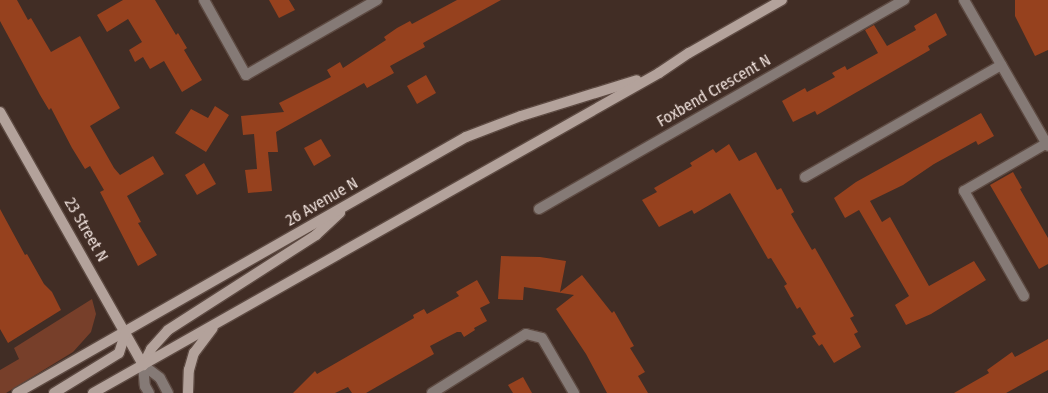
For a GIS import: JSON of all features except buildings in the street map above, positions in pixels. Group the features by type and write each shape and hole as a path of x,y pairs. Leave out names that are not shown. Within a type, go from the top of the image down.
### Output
{"main road":[{"name":"26 Avenue N","path":"93,393 659,73 689,53 782,0"},
{"name":"26 Avenue N","path":"17,393 466,137 521,116 659,73"},
{"name":"23 Street N","path":"0,112 143,365"},
{"path":"143,365 151,349 168,330 316,235 354,201"},
{"path":"188,393 189,370 194,353 215,325"},
{"path":"54,393 119,353 126,332"}],"street":[{"path":"204,0 246,75 377,0"},
{"name":"Foxbend Crescent N","path":"539,209 904,0"},
{"path":"964,0 1047,145 964,191 1024,296"},
{"path":"805,177 1001,65"},
{"path":"432,393 526,334 542,338 574,393"},
{"name":"23 Street N","path":"143,365 145,386 149,393"},
{"name":"23 Street N","path":"143,365 160,378 168,393"}],"shaded area":[{"path":"92,299 96,314 91,332 73,352 6,393 0,393 0,370 19,359 14,348"}]}
